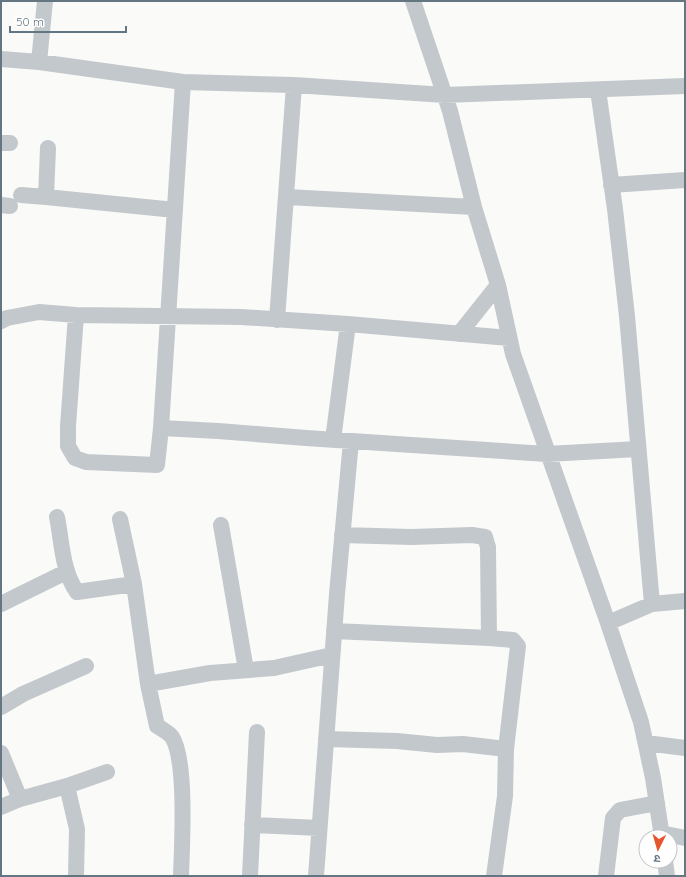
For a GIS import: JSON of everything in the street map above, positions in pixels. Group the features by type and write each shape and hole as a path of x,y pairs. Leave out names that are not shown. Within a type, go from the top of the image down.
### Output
{"street":[{"path":"39,62 45,1"},
{"path":"413,1 445,96 474,207 498,285 513,354 547,454 608,622 641,722 646,742 661,829"},
{"path":"1,59 39,62 183,82 294,85 445,96 685,86"},
{"path":"76,315 68,446 75,458 86,462 157,465 161,428 183,82"},
{"path":"277,320 294,85"},
{"path":"598,90 615,209 627,316 652,604"},
{"path":"46,197 48,148"},
{"path":"611,185 685,180"},
{"path":"10,202 46,197 175,210"},
{"path":"287,197 474,207"},
{"path":"459,334 498,285"},
{"path":"1,321 7,318 39,312 76,315 241,317 348,324 509,338"},
{"path":"333,440 348,324"},
{"path":"161,428 547,454 638,449"},
{"path":"316,876 332,655 351,441"},
{"path":"58,517 66,572 77,592 134,584"},
{"path":"120,519 134,584 148,684 157,726 172,736 178,750 182,821 181,876"},
{"path":"221,525 246,670"},
{"path":"342,535 472,535 485,537 488,547 489,638"},
{"path":"1,604 66,572"},
{"path":"608,622 652,604 685,601"},
{"path":"334,632 489,638 513,640 518,646 506,749 505,796 494,876"},
{"path":"148,684 210,673 274,668 332,655"},
{"path":"1,706 23,694 86,666"},
{"path":"250,876 257,732"},
{"path":"326,739 397,741 437,745 463,744 506,749"},
{"path":"646,742 685,748"},
{"path":"1,752 20,799"},
{"path":"1,807 20,799 67,786 107,772"},
{"path":"67,786 78,829 76,876"},
{"path":"606,876 613,818 620,810 657,803"},
{"path":"252,825 319,828"}]}
